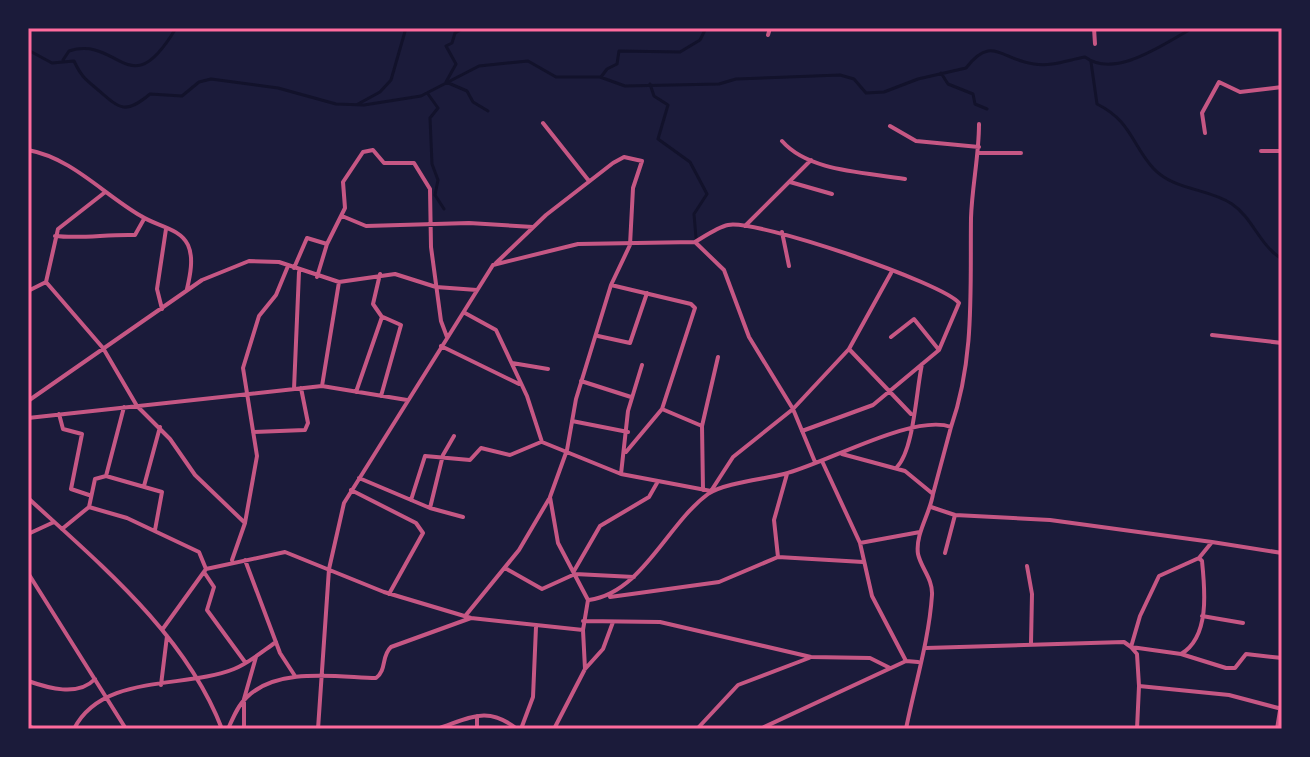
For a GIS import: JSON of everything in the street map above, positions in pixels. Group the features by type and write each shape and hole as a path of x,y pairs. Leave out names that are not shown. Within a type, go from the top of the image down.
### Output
{"street":[{"path":"768,35 770,28"},
{"path":"844,28 859,28"},
{"path":"1094,28 1095,44"},
{"path":"1205,133 1202,113 1219,82 1240,92 1282,87"},
{"path":"543,123 589,181"},
{"path":"906,729 919,662 926,648 932,587 919,556 920,532 931,507 970,337 974,283 972,209 979,124"},
{"path":"890,126 916,141 1021,153"},
{"path":"782,141 790,150 811,160 905,179"},
{"path":"317,277 327,244 342,216 343,182 363,152 369,149 384,163 411,161 417,165 430,189 436,287 447,337"},
{"path":"28,150 62,160 144,219 179,233 188,244 190,272 186,290"},
{"path":"1261,151 1282,151"},
{"path":"225,729 244,699 257,689 295,676 322,677 376,678 391,647 468,617 486,587 505,568 550,497 567,450 581,381 598,336 611,285 630,245 633,188 642,161 624,157 589,181 493,265 407,400 384,444 351,490 342,510 329,569 322,677 318,729"},
{"path":"745,226 811,160"},
{"path":"790,182 832,194"},
{"path":"46,282 55,236 63,223 104,193"},
{"path":"342,216 366,226 535,227"},
{"path":"55,236 81,239 107,234 135,235 144,219"},
{"path":"493,265 578,244 695,242 727,225 745,226 782,232 891,273 927,283 959,303 939,350 922,364 861,412 802,431"},
{"path":"162,309 157,289 166,228"},
{"path":"782,232 789,266"},
{"path":"231,561 245,523 257,456 243,368 259,316 276,295 307,238 311,236 327,244"},
{"path":"695,242 721,266 749,337 793,409 815,462"},
{"path":"28,401 186,290 249,261 291,267 339,282 395,274 436,287 478,290"},
{"path":"294,389 299,272"},
{"path":"608,597 634,577 674,526 711,491 733,457 793,409 849,349 891,273"},
{"path":"380,274 373,304 382,317 401,325 381,396"},
{"path":"28,291 46,282"},
{"path":"46,282 103,348 137,406 160,427 195,475 245,523"},
{"path":"322,386 339,282"},
{"path":"611,285 647,292 695,308 662,409 626,452"},
{"path":"598,336 630,343 647,292"},
{"path":"465,313 496,330 522,385 542,442"},
{"path":"356,392 382,317"},
{"path":"891,337 914,319 939,350"},
{"path":"1212,335 1282,343"},
{"path":"441,345 522,385"},
{"path":"849,349 912,414"},
{"path":"703,490 702,426 718,357"},
{"path":"512,363 548,369"},
{"path":"897,467 907,455 922,364"},
{"path":"621,474 631,397 642,365"},
{"path":"581,381 631,397"},
{"path":"28,418 322,386 407,400"},
{"path":"253,432 305,430 308,423 301,388"},
{"path":"106,476 124,407"},
{"path":"662,409 702,426"},
{"path":"59,414 63,429 82,434 71,489 89,495"},
{"path":"572,421 628,432"},
{"path":"411,500 425,456 443,455 470,460 481,448 510,455 542,442 621,474 711,491 788,474 815,462 937,422 951,427"},
{"path":"144,486 160,427"},
{"path":"430,508 443,455 454,436"},
{"path":"841,454 897,467 933,494"},
{"path":"822,460 860,543 872,596 906,661"},
{"path":"778,557 775,508 788,474"},
{"path":"89,507 89,495 95,479 106,476 144,486 162,494 155,530"},
{"path":"359,478 430,508 463,517"},
{"path":"574,573 600,526 649,497 657,483"},
{"path":"351,490 416,523 423,533 389,594"},
{"path":"550,497 558,543 588,600 583,621 585,669"},
{"path":"28,498 162,630 199,677 225,729"},
{"path":"89,507 155,530 199,552 214,587 207,610 245,662"},
{"path":"62,529 89,507"},
{"path":"931,507 955,515 1050,520 1282,553"},
{"path":"945,553 955,515"},
{"path":"28,534 54,522"},
{"path":"860,543 920,532"},
{"path":"1131,647 1140,616 1159,576 1199,558 1212,542"},
{"path":"162,630 205,570 231,561 285,552 389,594 468,617 583,630"},
{"path":"588,600 719,582 778,557 863,562"},
{"path":"1181,654 1199,635 1204,584 1199,558"},
{"path":"245,560 276,642 295,676"},
{"path":"1027,566 1032,594 1031,643"},
{"path":"505,568 542,589 574,573 634,577"},
{"path":"28,573 126,729"},
{"path":"1202,616 1243,623"},
{"path":"583,621 660,622 711,631 811,657 864,657 890,668"},
{"path":"554,729 585,669 603,649 613,622"},
{"path":"437,729 477,716 499,716 519,729 533,697 536,627"},
{"path":"161,685 167,636"},
{"path":"74,729 83,716 107,696 218,674 245,662 276,642"},
{"path":"926,648 1124,642 1137,654 1137,729"},
{"path":"1131,647 1181,654 1226,668 1235,668 1246,654 1282,658"},
{"path":"244,729 244,699 256,655"},
{"path":"697,729 738,685 811,657"},
{"path":"760,729 906,661 919,662"},
{"path":"28,681 68,690 88,687 95,679"},
{"path":"1139,686 1229,695 1280,709"},
{"path":"1277,729 1282,698"},
{"path":"477,716 477,729"},
{"path":"28,726 36,729"}],"waterway":[{"path":"63,60 69,51 86,49 135,66 147,63 176,28"},
{"path":"358,104 380,92 391,80 406,28"},
{"path":"464,28 455,33 452,43 446,46 456,64 446,82 467,91 473,102 488,111"},
{"path":"601,77 607,69 617,64 619,51 680,52 700,40 706,28"},
{"path":"28,50 52,63 74,61 86,80 123,107 134,105 150,94 182,96 199,82 211,79 278,88 336,104 364,105 421,96 479,66 528,61 556,77 600,77 625,86 719,84 736,79 840,75 854,79 866,93 884,92 918,79 966,68 983,52 990,51 1040,65 1085,57 1097,63 1126,62 1193,28"},
{"path":"1208,28 1216,28"},
{"path":"1279,28 1282,31"},
{"path":"1091,62 1097,104 1124,125 1153,168 1171,181 1232,204 1282,259"},
{"path":"941,73 948,84 973,94 975,104 987,109"},
{"path":"650,84 654,96 668,105 658,139 690,162 707,194 694,214 696,238"},
{"path":"428,94 438,108 430,118 432,164 438,180 435,195 444,209"}]}
